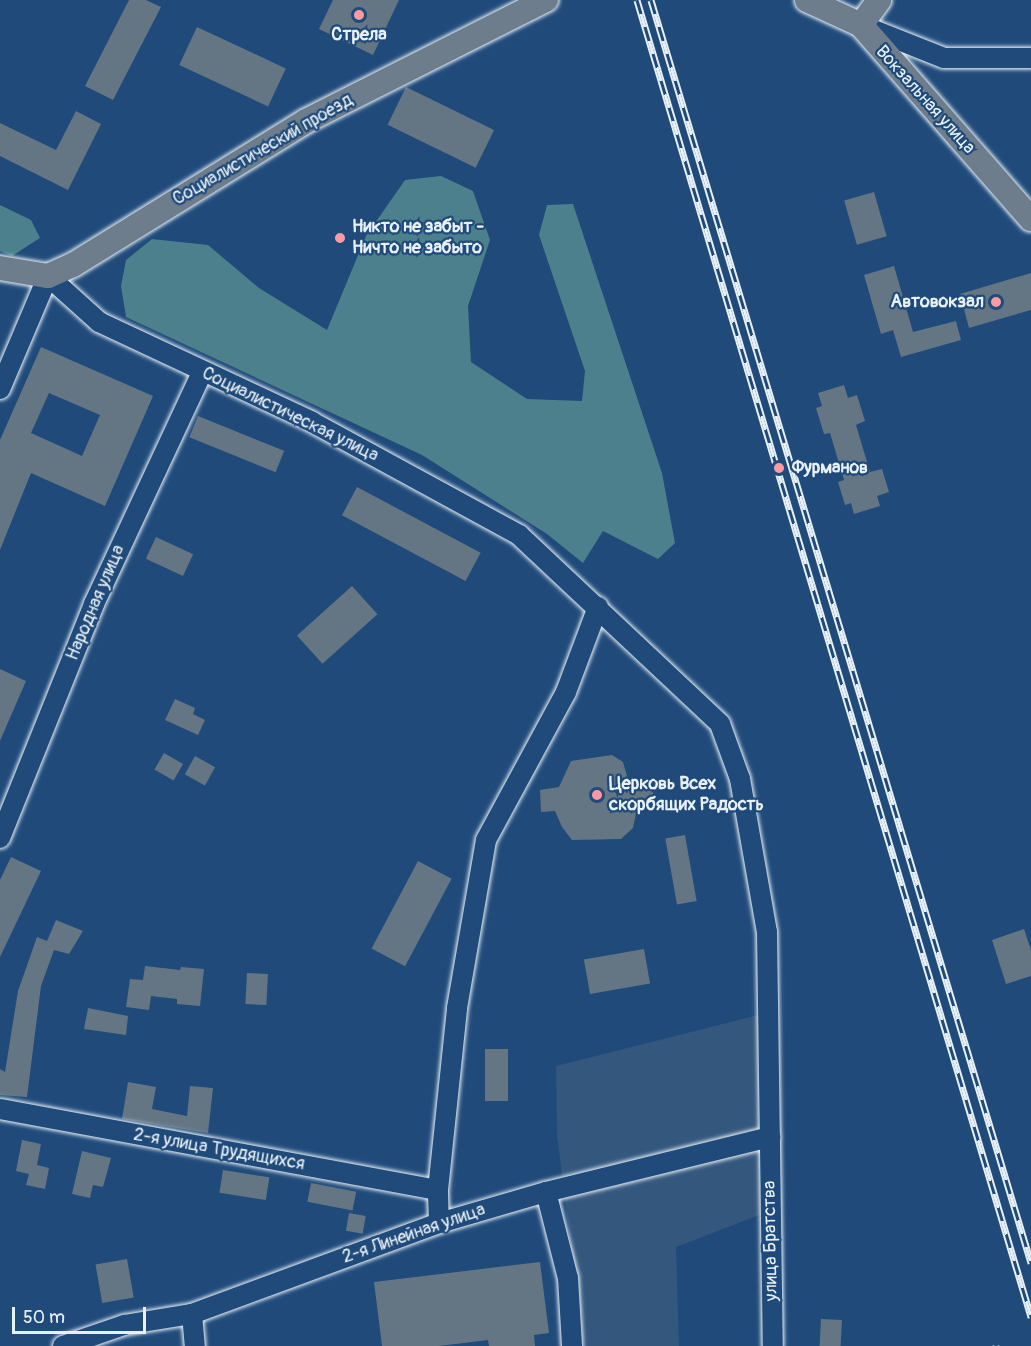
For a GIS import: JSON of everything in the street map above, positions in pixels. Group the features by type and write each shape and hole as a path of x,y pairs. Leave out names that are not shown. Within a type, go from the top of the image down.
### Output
{"main road":[{"name":"Социалистический проезд","path":"48,276 73,265 306,121 546,0"},
{"name":"Вокзальная улица","path":"807,0 861,25 1031,219"},
{"path":"861,25 879,0"},
{"path":"0,268 48,276"}],"street":[{"path":"861,25 944,58 1031,58"},
{"name":"Социалистическая улица","path":"48,276 99,322 312,422 519,535 720,724 740,779 767,932 770,1137"},
{"path":"0,389 48,276"},
{"name":"Народная улица","path":"0,838 94,604 202,372"},
{"path":"440,1223 438,1190 457,1008 486,840 566,692 598,607"},
{"name":"2-я улица Трудящихся","path":"0,1109 438,1190"},
{"name":"2-я Линейная улица","path":"63,1346 124,1325 192,1314 440,1223 546,1192 770,1137"},
{"name":"улица Братства","path":"770,1137 773,1346"},
{"path":"546,1192 568,1278 572,1346"},
{"path":"192,1314 195,1346"}],"shaded area":[{"path":"758,1015 783,1206 676,1247 679,1346 584,1346 557,1136 556,1066"}],"green space":[{"path":"441,176 473,191 490,240 468,306 471,362 527,399 582,401 585,371 539,235 547,205 573,204 662,473 675,543 658,559 603,531 583,563 547,534 422,455 126,317 121,286 126,260 152,239 208,245 259,288 327,330 366,236 405,180"},
{"path":"0,205 31,220 40,238 12,256 0,251"}],"building":[{"path":"129,0 146,0 161,7 113,100 85,86"},
{"name":"Стрела","path":"333,0 399,0 373,55 319,29"},
{"path":"197,27 286,68 268,106 179,65"},
{"path":"406,87 494,130 476,168 388,125"},
{"path":"76,111 101,124 68,190 0,156 0,123 56,150"},
{"path":"874,192 887,236 857,245 844,201"},
{"path":"894,266 913,332 956,321 961,340 901,357 893,330 881,334 864,275"},
{"name":"Автовокзал","path":"1031,273 1031,310 969,328 960,294"},
{"path":"41,347 153,396 105,506 31,473 0,550 0,440","holes":["49,393 100,415 82,456 31,433"]},
{"name":"Фурманов","path":"844,385 848,398 857,395 865,421 856,425 870,472 882,469 889,492 877,496 880,506 854,514 851,503 845,505 838,482 844,480 830,433 824,434 816,408 822,406 818,393"},
{"path":"198,416 284,451 276,472 189,437"},
{"path":"357,487 481,553 466,581 342,515"},
{"path":"156,537 193,554 183,576 146,559"},
{"path":"352,586 377,614 322,664 297,636"},
{"path":"0,669 26,681 0,741"},
{"path":"175,699 195,708 193,714 205,720 198,735 165,720"},
{"path":"164,753 183,764 174,780 154,769"},
{"name":"Церковь Всех скорбящих Радость","path":"612,755 623,762 629,783 652,780 654,800 638,804 633,828 621,839 572,840 562,827 555,811 541,812 540,790 559,787 571,761"},
{"path":"195,756 215,767 205,786 185,774"},
{"path":"685,835 697,901 677,904 665,838"},
{"path":"11,857 41,871 0,957 0,880"},
{"path":"418,861 452,879 405,966 372,948"},
{"path":"56,920 83,931 69,954 54,950 41,986 27,1097 0,1095 0,1069 5,1072 18,991 37,937 47,941"},
{"path":"1024,929 1031,950 1031,976 1006,984 992,940"},
{"path":"644,949 650,983 590,994 584,960"},
{"path":"145,966 180,970 181,967 204,969 200,1006 177,1004 177,999 151,996 149,1010 126,1007 130,979 143,980"},
{"path":"247,973 268,974 266,1005 245,1004"},
{"path":"88,1008 128,1016 126,1035 84,1029"},
{"path":"485,1049 508,1049 508,1101 485,1101"},
{"path":"128,1082 156,1087 152,1109 187,1116 190,1086 213,1088 208,1133 122,1119"},
{"path":"22,1140 41,1144 37,1165 49,1168 45,1189 26,1185 29,1174 16,1171"},
{"path":"82,1151 111,1158 103,1187 93,1185 90,1198 72,1194"},
{"path":"223,1170 269,1177 266,1200 219,1193"},
{"path":"311,1183 356,1192 353,1210 307,1202"},
{"path":"349,1213 366,1216 363,1234 346,1231"},
{"path":"127,1259 134,1297 102,1303 95,1265"},
{"path":"540,1262 549,1333 534,1335 535,1346 489,1346 488,1340 439,1346 382,1346 374,1282"},
{"path":"821,1319 842,1320 841,1346 820,1346"}],"railway":[{"path":"637,0 1031,1317"},
{"path":"651,0 1031,1263"}],"place":[{"name":"Стрела","path":"359,15"},
{"name":"Никто не забыт - Ничто не забыто","path":"340,238"},
{"name":"Автовокзал","path":"996,302"},
{"name":"Фурманов","path":"779,468"},
{"name":"Церковь Всех скорбящих Радость","path":"597,795"}]}
